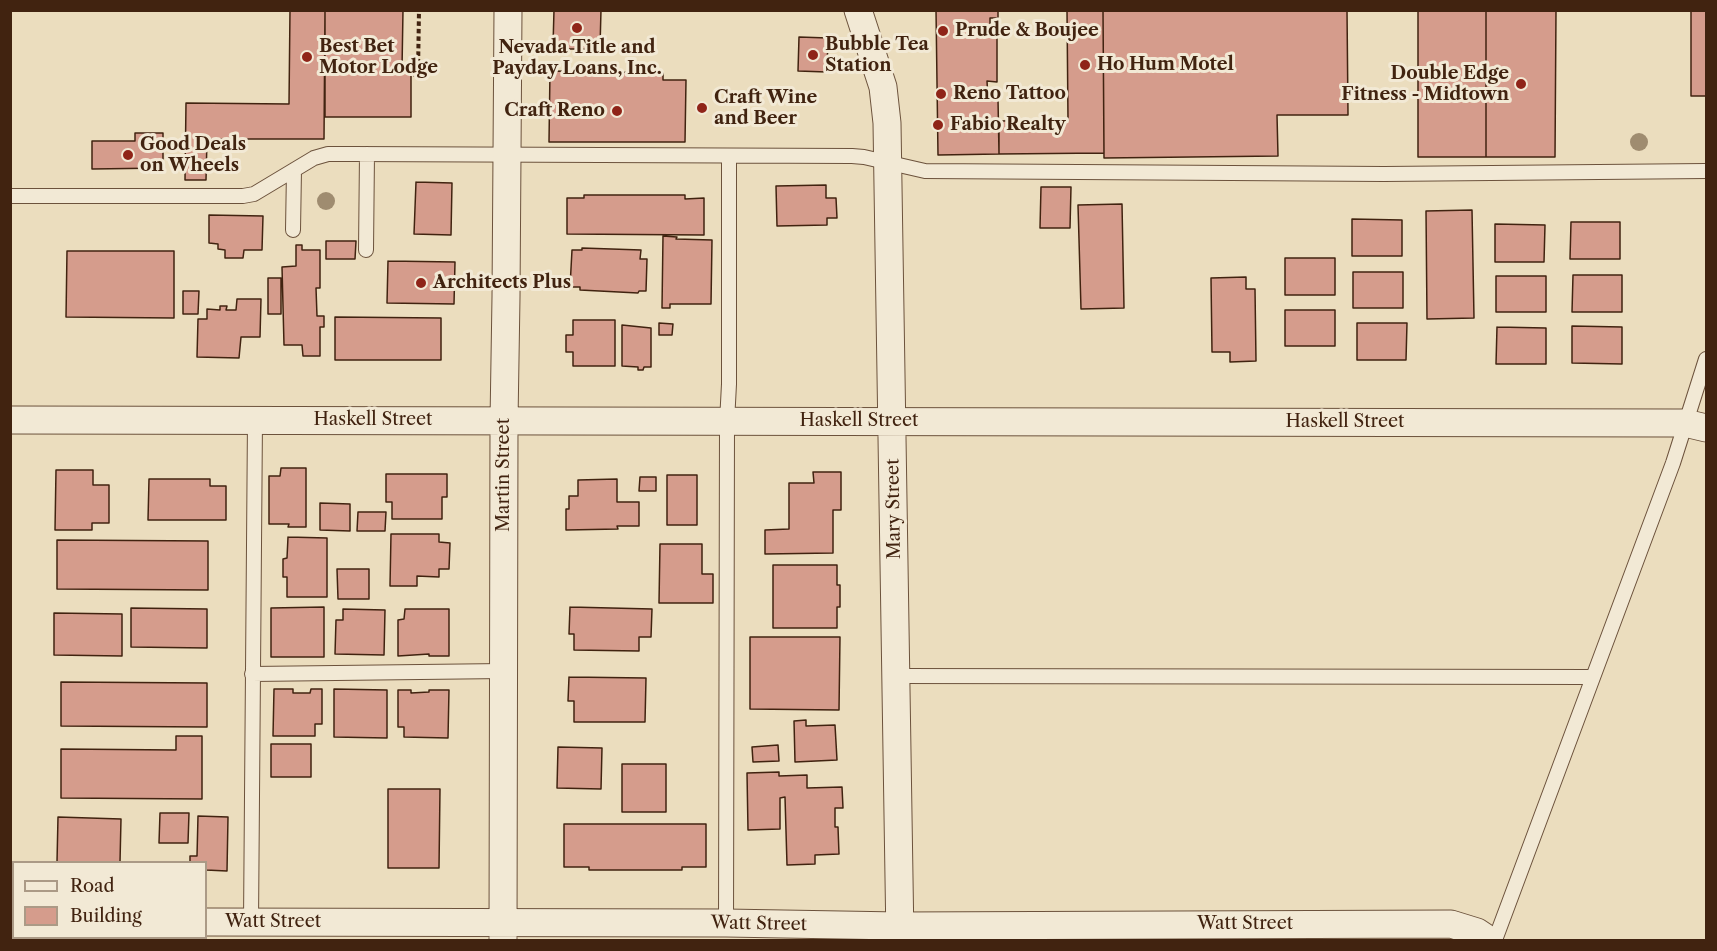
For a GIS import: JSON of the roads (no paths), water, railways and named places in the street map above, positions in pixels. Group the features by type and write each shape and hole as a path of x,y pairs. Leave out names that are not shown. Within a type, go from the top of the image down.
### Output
{"street":[{"name":"Martin Street","path":"504,931 504,421 508,10"},
{"name":"Mary Street","path":"858,10 883,87 888,123 900,933"},
{"name":"Haskell Street","path":"10,420 727,422 892,420 1696,425"},
{"name":"Watt Street","path":"207,922 504,931 726,923 900,933 1450,924 1477,932 1489,940"}],"lane":[{"path":"10,196 243,196 254,194 314,158 328,154 852,156 925,171 1384,174 1707,171"},
{"path":"366,250 367,154"},
{"path":"726,923 729,156"},
{"path":"293,230 294,170"},
{"path":"1495,940 1673,463 1696,425 1707,359"},
{"path":"251,922 255,419"},
{"path":"252,674 504,671"},
{"path":"896,676 1593,677"}],"place":[{"name":"Nevada Title and Payday Loans, Inc.","path":"577,28"},
{"name":"Prude & Boujee","path":"943,31"},
{"name":"Bubble Tea Station","path":"813,55"},
{"name":"Best Bet Motor Lodge","path":"307,57"},
{"name":"Ho Hum Motel","path":"1085,65"},
{"name":"Double Edge Fitness - Midtown","path":"1521,84"},
{"name":"Reno Tattoo","path":"941,94"},
{"name":"Craft Wine and Beer","path":"702,108"},
{"name":"Craft Reno","path":"617,111"},
{"name":"Fabio Realty","path":"938,125"},
{"name":"Good Deals on Wheels","path":"128,155"},
{"name":"Architects Plus","path":"421,283"}]}
